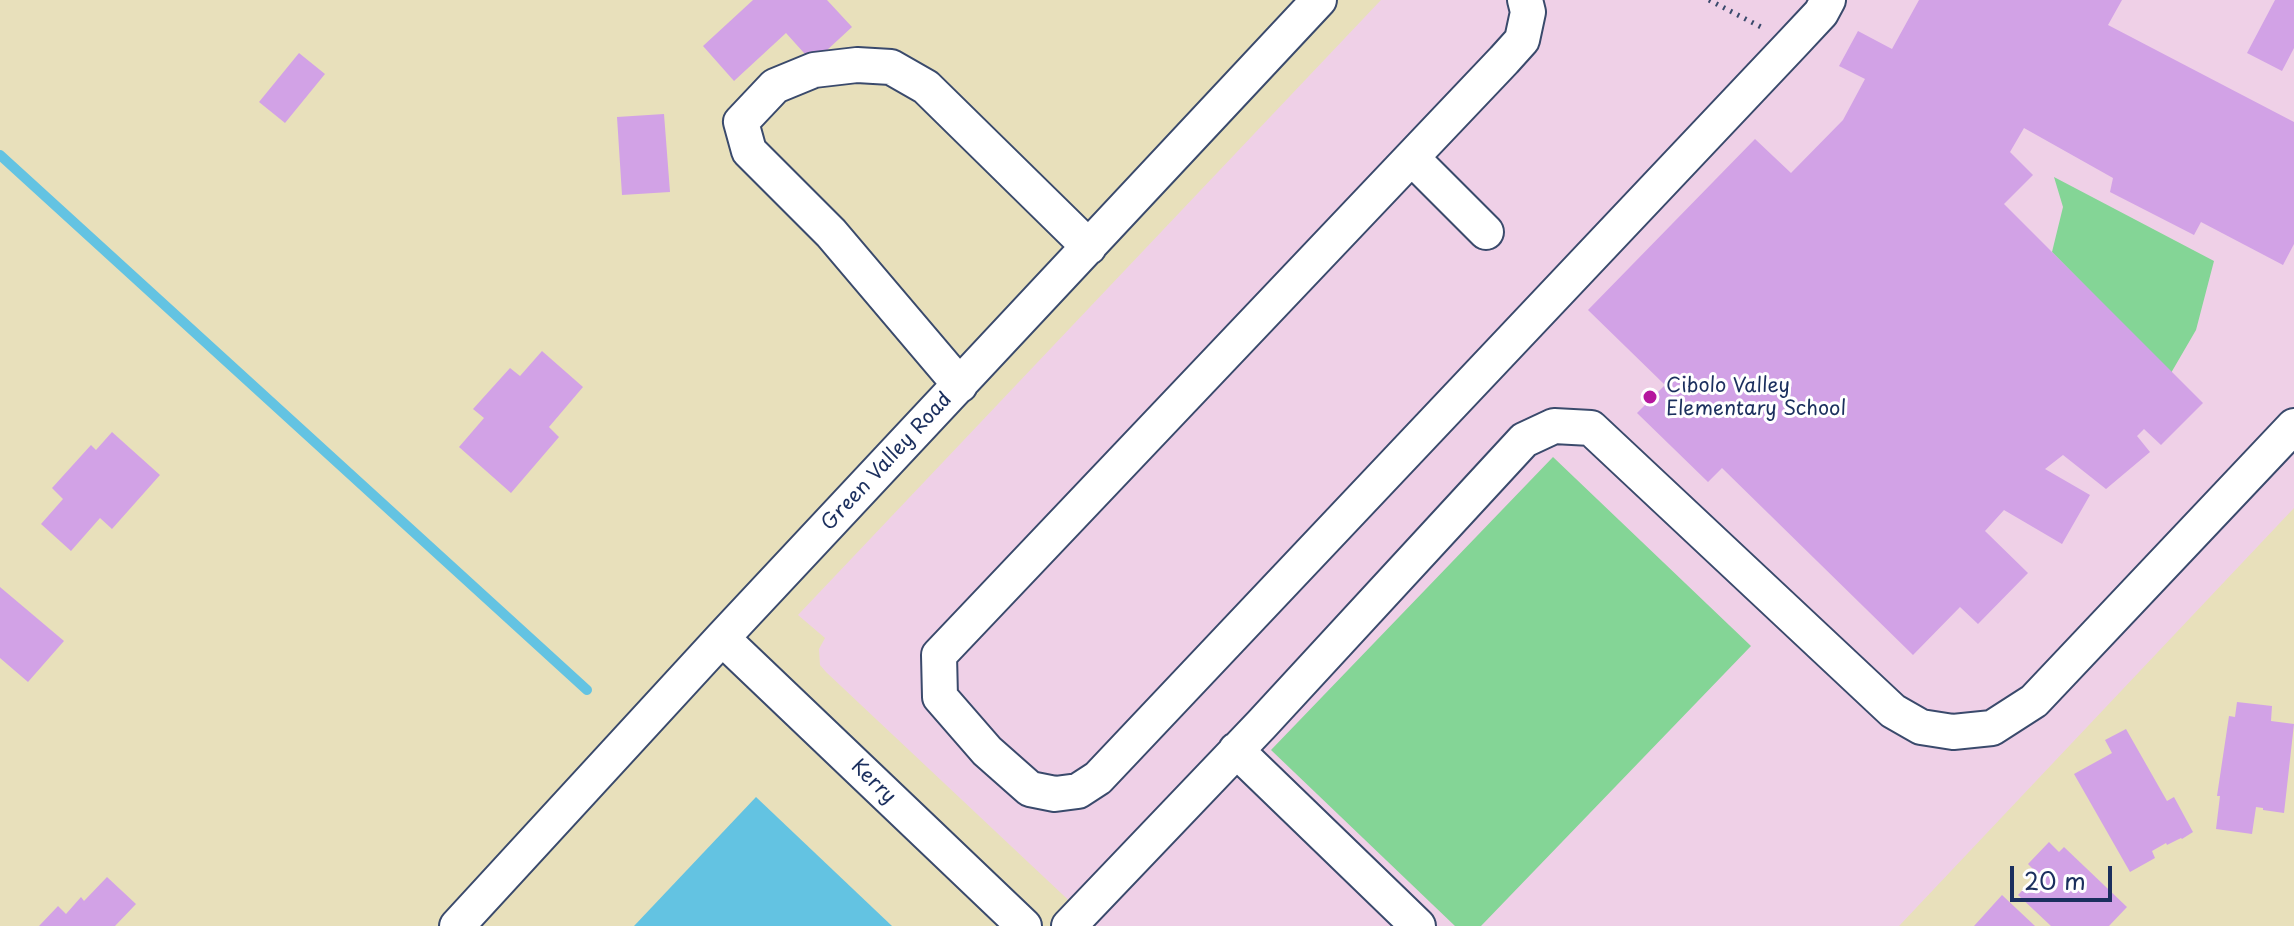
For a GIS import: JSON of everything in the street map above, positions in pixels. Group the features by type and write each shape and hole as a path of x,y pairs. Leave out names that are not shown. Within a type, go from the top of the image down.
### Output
{"street":[{"name":"Green Valley Road","path":"457,926 1319,0"},
{"path":"1525,0 1528,12 1522,40 939,655 940,697 987,751 1030,789 1055,794 1078,791 1098,778 1792,44 1821,13 1828,0"},
{"path":"960,385 831,233 749,151 741,122 775,86 814,70 857,65 891,67 926,87 1089,247"},
{"path":"1412,158 1486,232"},
{"path":"1069,926 1524,440 1554,426 1591,428 1893,711 1921,727 1953,732 1992,728 2034,701 2294,426"},
{"name":"Kerry","path":"722,638 1024,926"},
{"path":"1236,750 1418,926"}],"path":[{"path":"1709,0 1792,44"}],"shaded area":[{"name":"Cibolo Valley Elementary School","path":"1381,0 2294,0 2294,508 1899,926 1096,926 820,665 819,649 825,638 798,615"}],"green space":[{"path":"2054,177 2214,261 2196,330 2171,373 2052,252 2063,207"},
{"path":"1553,457 1751,646 1481,926 1455,926 1271,750"}],"water":[{"path":"756,797 892,926 634,926"}],"building":[{"path":"753,0 827,0 852,27 813,63 786,33 734,81 703,46"},
{"path":"1919,0 2122,0 2108,25 2294,122 2294,244 2283,265 2201,222 2194,235 2110,192 2113,178 2024,128 2010,152 2033,175 2004,204 2203,403 2161,445 2144,429 2137,436 2150,452 2106,489 2063,455 2045,469 2090,495 2062,544 2004,510 1985,531 2028,573 1978,624 1960,607 1913,655 1722,468 1708,482 1637,413 1665,385 1588,310 1755,139 1791,173 1843,120 1865,79 1839,66 1858,31 1892,49"},
{"path":"2275,0 2294,0 2294,48 2282,71 2247,53"},
{"path":"299,53 325,74 285,123 259,102"},
{"path":"664,114 670,192 622,195 617,117"},
{"path":"542,351 583,387 549,427 559,437 511,493 459,447 484,418 473,409 510,368 520,376"},
{"path":"112,432 160,475 112,529 100,518 71,551 41,524 63,499 52,488 91,445 96,450"},
{"path":"0,587 64,641 28,682 0,658"},
{"path":"2237,702 2272,706 2271,721 2294,724 2284,813 2256,807 2252,834 2216,829 2220,796 2217,796 2229,716 2235,717"},
{"path":"2126,729 2167,801 2174,797 2193,832 2152,851 2155,858 2130,872 2074,774 2112,753 2105,740"},
{"path":"2049,842 2059,852 2064,847 2127,907 2109,926 2051,926 2018,895 2038,874 2028,864"},
{"path":"107,877 136,904 115,926 39,926 58,906 66,914 81,897 84,901"},
{"path":"2002,895 2035,926 1974,926"}],"waterway":[{"path":"0,155 587,690"}],"place":[{"name":"Cibolo Valley Elementary School","path":"1650,397"}]}
